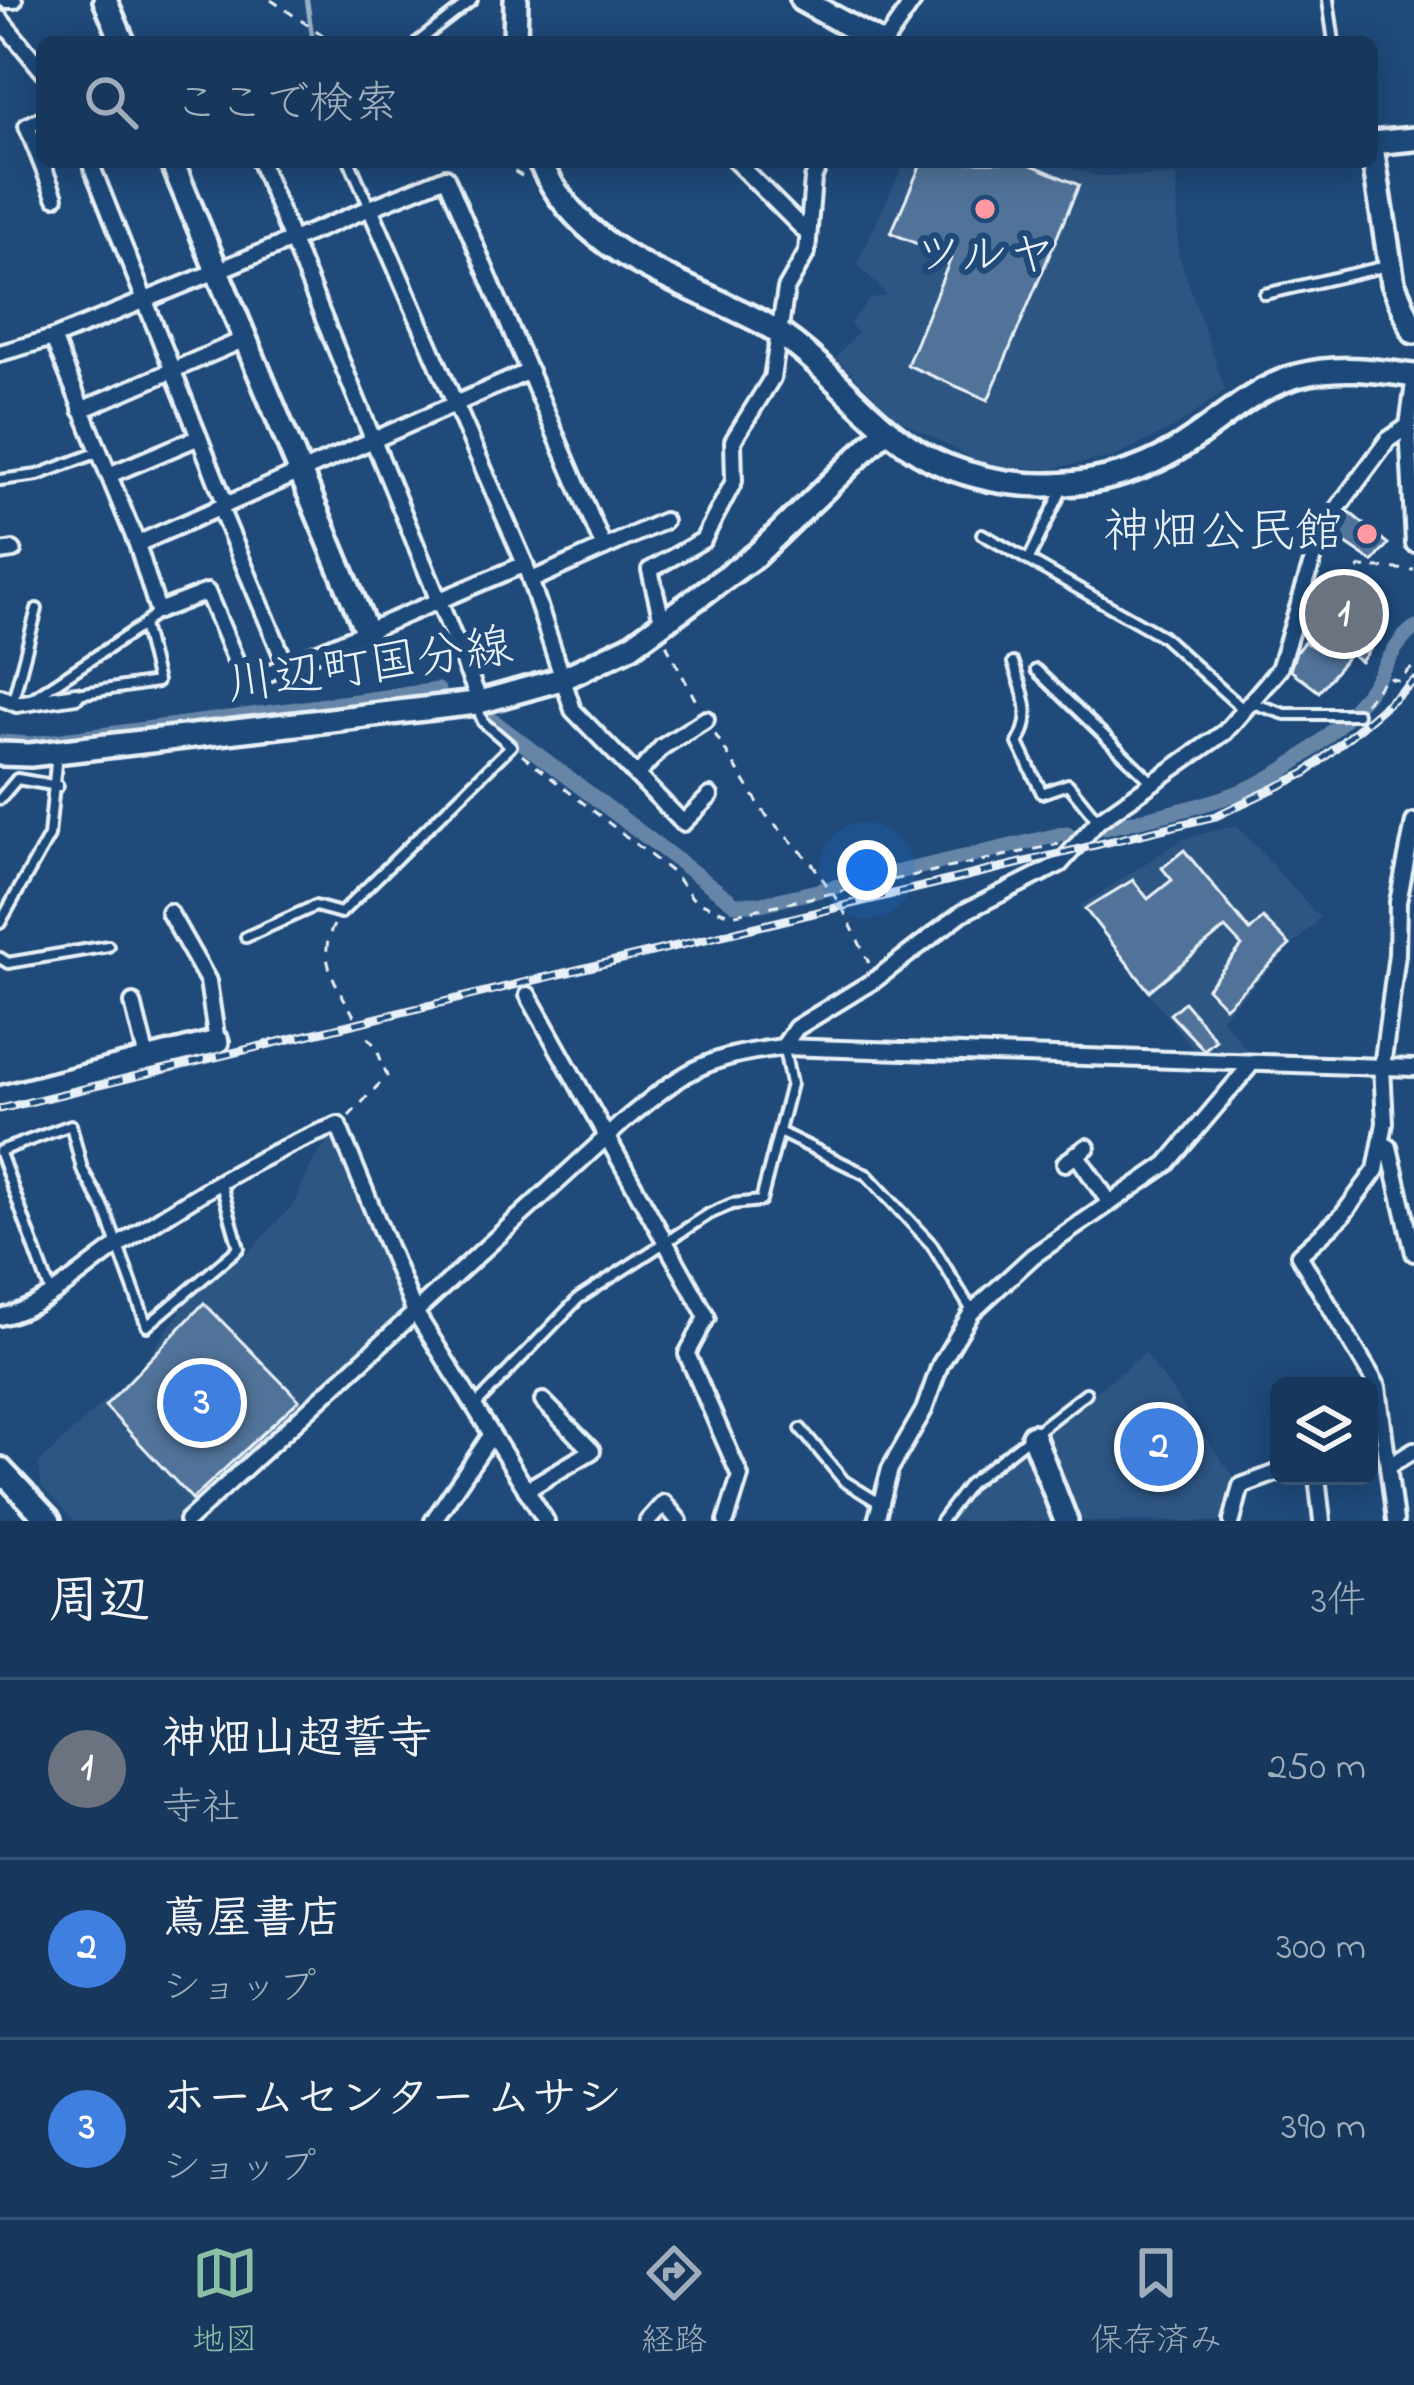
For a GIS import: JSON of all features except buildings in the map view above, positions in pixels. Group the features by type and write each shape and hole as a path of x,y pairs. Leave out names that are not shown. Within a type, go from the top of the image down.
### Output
{"street":[{"path":"105,0 120,36"},
{"path":"515,36 516,0"},
{"path":"802,0 871,36"},
{"path":"887,36 914,0"},
{"path":"0,20 36,63"},
{"path":"36,122 27,126 36,149"},
{"path":"1378,144 1414,139"},
{"path":"44,168 55,197"},
{"path":"92,168 286,665"},
{"path":"174,168 367,633"},
{"path":"262,168 442,602 478,703"},
{"path":"543,168 576,219 609,249 776,331 824,367 886,430 923,455 1004,482 1064,485 1098,480 1160,458 1250,395 1299,375 1348,369 1414,380 1408,426 1414,544"},
{"path":"742,168 808,234"},
{"path":"662,625 650,570 703,540 734,481 733,441 772,378 786,289 807,252 818,168"},
{"path":"1375,168 1389,265 1414,332"},
{"path":"0,352 53,338 446,177 604,548"},
{"path":"370,208 526,565 580,721 683,823 710,796"},
{"path":"53,338 137,544 158,611 207,592 245,682 526,565"},
{"path":"81,410 245,339"},
{"path":"137,544 530,371"},
{"path":"783,1047 796,1028 876,979 962,913 1060,864 1098,821 1225,732 1279,669 1302,593 1336,508 1388,440 1408,426"},
{"name":"川辺町国分線","path":"0,754 478,703 562,679 662,625 756,555 886,430"},
{"path":"109,475 199,436"},
{"path":"532,580 664,521"},
{"path":"13,700 76,695"},
{"path":"637,775 662,747 706,719"},
{"path":"1395,1521 1378,1387 1298,1255 1360,1194 1376,1170 1382,1143 1398,902 1414,822"},
{"path":"0,1098 148,1064 217,1042 208,981 169,912"},
{"path":"527,995 706,1317 687,1354 740,1477 726,1521"},
{"path":"133,1003 148,1064"},
{"path":"187,1521 606,1138 702,1063 783,1047 1414,1068"},
{"path":"876,1521 890,1469 924,1410 940,1365 972,1312 1033,1256 1167,1164 1249,1066"},
{"path":"0,1317 51,1294 118,1246 283,1145 338,1125 414,1310 546,1521"},
{"path":"1382,1143 1390,1147 1414,1253"},
{"path":"1076,1155 1110,1203"},
{"path":"526,1490 592,1451 543,1401"},
{"path":"1033,1436 1066,1521"},
{"path":"433,1521 490,1437"},
{"path":"1388,1466 1414,1450"},
{"path":"0,1469 49,1521"},
{"path":"1232,1521 1241,1486 1270,1475"},
{"path":"1318,1485 1322,1521"},
{"path":"648,1521 664,1503 680,1521"}],"lane":[{"path":"426,36 472,0"},
{"path":"1328,0 1333,36"},
{"path":"353,168 370,208"},
{"path":"1265,294 1389,265"},
{"path":"0,480 38,476 99,452"},
{"path":"1029,559 1064,485"},
{"path":"982,534 1162,636 1249,707 1285,713 1352,713"},
{"path":"13,700 37,609"},
{"path":"13,700 143,625 158,611"},
{"path":"76,695 157,682 143,625"},
{"path":"1013,663 1028,709 1029,725 1018,743 1042,793 1068,784 1098,821"},
{"path":"1036,670 1152,782"},
{"path":"246,937 315,906 341,913 511,746 484,722 478,703"},
{"path":"0,923 49,836 58,786 58,751"},
{"path":"0,799 17,779 58,786"},
{"path":"0,958 8,963 108,946"},
{"path":"476,1405 578,1299 664,1240 732,1204 761,1201 790,1084 783,1047"},
{"path":"51,1294 0,1152 71,1125 82,1169 118,1246 147,1326 158,1322 239,1248 221,1184"},
{"path":"779,1132 867,1175 932,1245 959,1281 972,1312"},
{"path":"941,1521 969,1484 1087,1393"},
{"path":"801,1429 844,1481 881,1504"}],"path":[{"path":"272,0 325,36"},
{"path":"507,168 522,179 537,168"},
{"path":"1341,626 1328,616 1360,567 1414,570"},
{"path":"1302,593 1333,608"},
{"path":"662,625 663,639 706,719 765,814 834,896 876,979"},
{"path":"1352,713 1386,678 1398,683 1414,666"},
{"path":"511,746 674,874 694,900 731,915 1079,840"},
{"path":"341,913 326,939 326,963 354,1016"},
{"path":"338,1125 387,1076 376,1046 363,1032"}],"shaded area":[{"path":"902,168 1070,168 1100,176 1177,176 1178,253 1225,390 1179,425 1114,457 1048,469 985,465 898,419 836,358 858,332 849,324 870,299 887,295 857,264"},
{"path":"1237,825 1320,918 1221,1018 1249,1053 1196,1053 1080,906 1183,839"},
{"path":"330,1140 339,1143 406,1308 176,1521 74,1521 41,1486 39,1463 144,1363 191,1296 250,1251 293,1205 314,1159"},
{"path":"1145,1353 1238,1483 1226,1521 1073,1521 1040,1435"},
{"path":"1030,1443 1059,1521 946,1521 972,1486"}],"waterway":[{"path":"307,0 312,36"},
{"path":"1105,828 1218,800 1277,773 1335,729 1414,628"},
{"path":"0,742 32,744 438,690"},
{"path":"487,716 735,904 761,904 1067,833"}],"railway":[{"path":"0,1109 1216,816 1306,773 1414,681"}],"place":[{"name":"ツルヤ","path":"985,209"},
{"name":"神畑公民館","path":"1367,534"},
{"name":"神畑山超誓寺","path":"1344,614"},
{"name":"ホームセンター ムサシ","path":"202,1403"},
{"name":"蔦屋書店","path":"1159,1447"}]}
